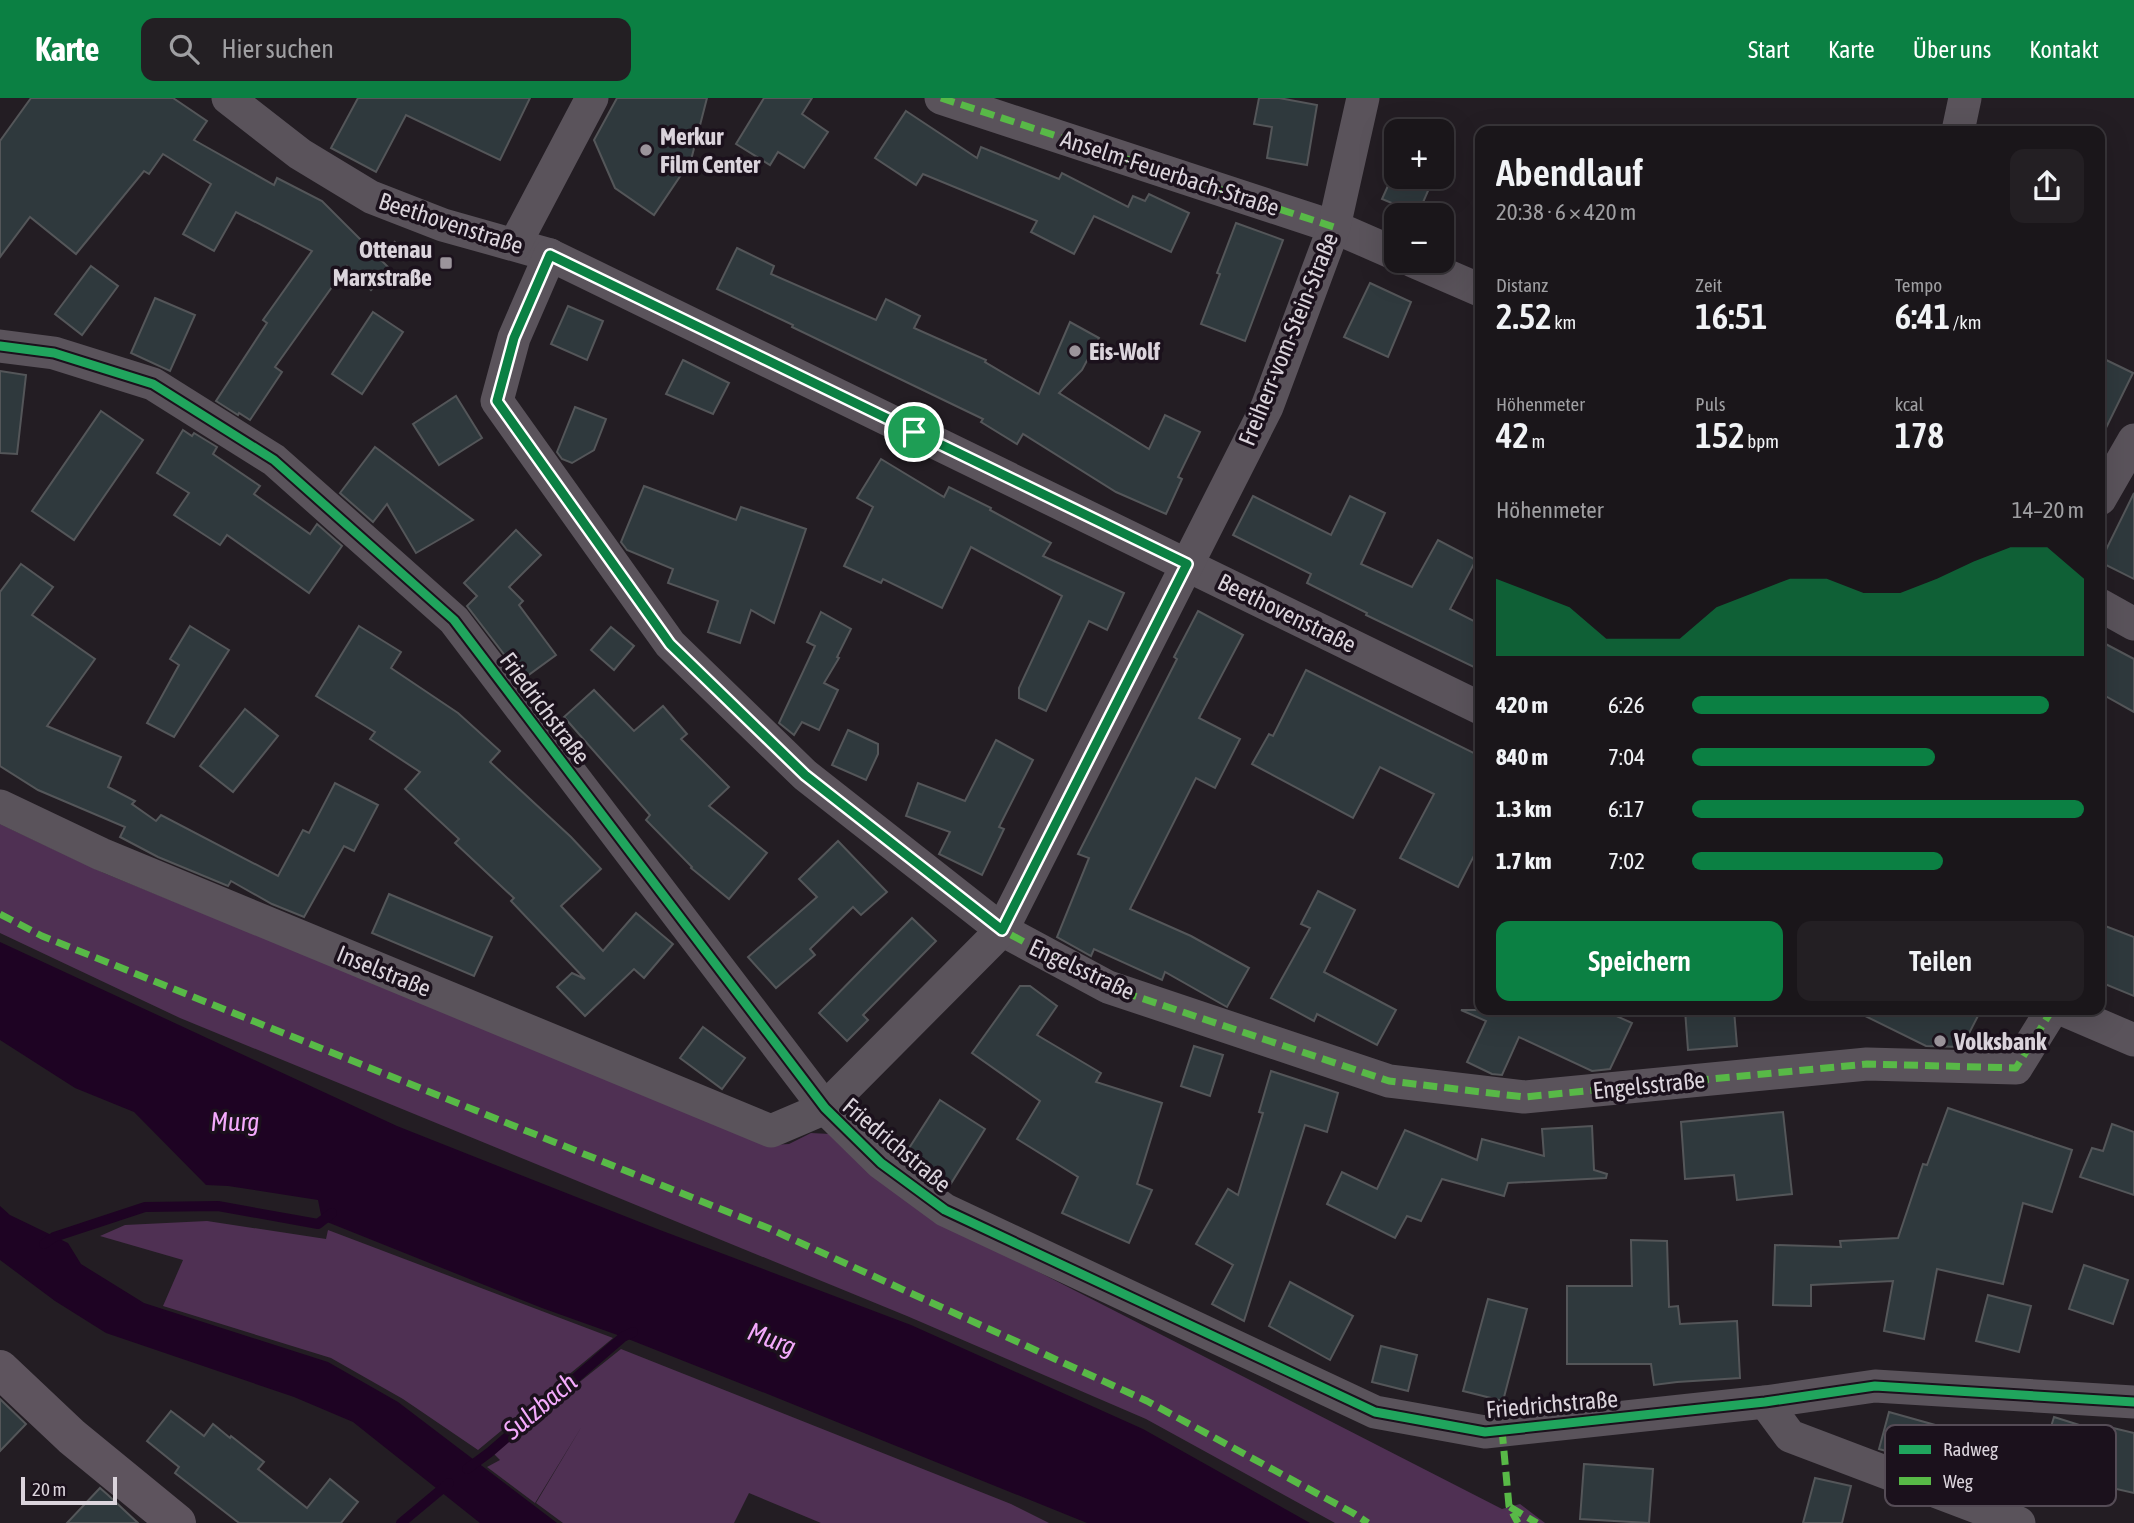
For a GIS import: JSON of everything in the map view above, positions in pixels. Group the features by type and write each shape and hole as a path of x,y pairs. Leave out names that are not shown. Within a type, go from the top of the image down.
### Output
{"street":[{"name":"Beethovenstraße","path":"228,98 300,154 371,197 443,225 550,255 1475,706"},
{"path":"515,244 592,98"},
{"name":"Anselm-Feuerbach-Straße","path":"942,98 1334,227 1384,249"},
{"name":"Freiherr-vom-Stein-Straße","path":"771,1131 825,1108 1002,930 1267,407 1334,227 1363,98"},
{"path":"1959,126 1965,98"},
{"name":"Engelsstraße","path":"550,255 514,338 497,401 670,644 805,775 1002,930 1108,986 1389,1081 1524,1097 1867,1064 2016,1068 2049,1015"},
{"path":"1441,273 1475,288"},
{"name":"Friedrichstraße","path":"0,346 54,353 153,384 274,460 454,620 825,1108 881,1163 945,1210 1375,1412 1485,1432 1765,1402 1875,1386 2134,1402"},
{"path":"2105,490 2134,440"},
{"path":"2105,608 2134,624"},
{"name":"Inselstraße","path":"0,806 101,854 771,1131"},
{"path":"2076,1015 2134,1040"},
{"path":"0,1369 72,1437 177,1523"},
{"path":"1765,1402 1790,1436 1885,1472"},
{"path":"1973,1506 2018,1523"}],"shaded area":[{"path":"0,824 104,873 773,1145 789,1144 811,1133 830,1134 935,1219 1502,1509 1520,1504 1545,1523 1335,1523 1146,1419 907,1316 180,1018 0,933"},
{"path":"207,1221 326,1239 328,1230 613,1338 478,1450 403,1399 331,1358 163,1306 183,1260 100,1236 125,1225"},
{"path":"621,1349 1011,1504 1049,1523 821,1523 749,1493 734,1523 563,1523 536,1503 582,1426 535,1503 487,1467 500,1460 492,1452"}],"water":[{"name":"Murg","path":"0,942 397,1126 911,1325 1143,1429 1310,1523 1087,1523 775,1397 322,1220 318,1200 206,1185 134,1112 75,1088 0,1040"},
{"path":"0,1206 10,1215 68,1243 81,1264 144,1303 328,1362 398,1402 557,1523 480,1523 353,1422 294,1397 106,1333 55,1301 0,1260"}],"building":[{"path":"31,98 173,98 207,121 194,140 274,185 277,178 322,201 391,270 371,290 347,266 275,367 282,372 250,420 239,413 238,415 216,401 267,323 263,320 312,251 236,212 214,251 183,234 211,184 163,154 149,174 144,171 76,254 30,217 0,257 0,141"},
{"path":"358,98 530,98 500,160 406,115 376,172 331,148"},
{"name":"Merkur Film Center","path":"617,98 707,98 691,160 654,215 615,188 594,140"},
{"path":"764,98 812,98 802,114 828,132 804,168 778,152 770,165 736,144"},
{"path":"1259,98 1279,98 1317,105 1307,165 1267,158 1272,127 1254,124"},
{"path":"906,111 977,158 981,147 1059,179 1062,173 1128,207 1133,196 1145,201 1149,194 1189,213 1171,252 1094,216 1074,254 1031,232 1037,221 923,174 916,185 875,158"},
{"path":"1387,189 1429,189 1423,203 1392,203 1382,199"},
{"path":"1236,223 1283,240 1245,341 1201,324"},
{"path":"737,248 774,266 771,274 876,320 886,299 920,316 914,328 986,360 985,362 1039,394 1070,322 1099,338 1082,370 1059,393 1149,449 1165,415 1200,432 1178,477 1182,479 1166,514 1116,492 1023,434 1017,444 981,422 983,419 717,289"},
{"path":"91,266 118,286 82,335 55,314"},
{"path":"1370,283 1411,302 1388,357 1344,337"},
{"path":"155,298 195,315 170,371 131,353"},
{"path":"568,306 603,321 587,360 551,344"},
{"path":"373,312 403,332 362,394 332,374"},
{"path":"2105,359 2133,373 2105,430"},
{"path":"683,360 729,383 713,414 666,394"},
{"path":"0,371 26,375 17,454 0,453"},
{"path":"456,396 482,438 439,465 413,424"},
{"path":"575,407 606,419 594,450 572,463 562,459 557,452"},
{"path":"101,411 143,440 74,540 32,511"},
{"path":"183,430 192,436 194,433 217,447 213,454 260,486 254,494 310,534 317,524 342,546 309,593 227,535 220,545 174,515 189,493 157,473"},
{"path":"375,447 473,520 416,553 387,504 373,522 340,493"},
{"path":"881,459 944,497 949,487 991,508 990,510 1051,543 1043,556 1124,593 1107,630 1089,621 1046,711 1019,698 1019,688 1062,596 971,547 942,608 883,579 881,583 844,566 873,507 857,498"},
{"path":"644,486 736,520 741,507 806,529 774,623 751,610 740,643 708,632 718,601 668,583 673,569 627,550 621,542"},
{"path":"2134,493 2134,579 2105,564 2105,552"},
{"path":"1253,496 1331,535 1350,496 1385,513 1361,564 1412,587 1438,540 1475,559 1450,609 1475,622 1475,668 1307,583 1311,574 1233,535"},
{"path":"516,530 541,555 509,587 523,601 519,605 556,655 523,679 467,606 477,596 464,583"},
{"path":"21,564 53,587 32,615 95,659 47,726 121,757 108,787 135,801 132,804 156,821 161,815 278,876 303,830 309,833 335,783 378,805 354,851 344,846 304,917 272,904 231,881 228,886 158,857 120,837 125,827 38,790 0,766 0,592"},
{"path":"1198,611 1243,635 1199,718 1240,739 1215,788 1196,778 1130,909 1191,936 1249,968 1227,1007 1165,972 1162,980 1094,949 1091,956 1057,937 1089,858 1078,854 1177,659 1174,657"},
{"path":"821,612 851,629 837,657 839,658 824,683 838,690 819,730 802,722 794,735 779,723 815,646 807,642"},
{"path":"190,626 229,650 174,737 147,723 179,665 170,659"},
{"path":"359,626 401,652 391,668 458,713 500,751 490,762 571,837 601,869 561,906 603,951 636,913 673,944 644,978 634,969 585,1016 557,987 572,973 585,979 511,901 514,898 455,843 459,839 405,789 420,772 370,739 375,732 316,696"},
{"path":"611,627 634,646 614,670 591,650"},
{"path":"2105,644 2134,659 2134,712 2105,696"},
{"path":"1306,670 1475,754 1475,854 1458,887 1400,858 1434,794 1380,767 1353,818 1252,764 1269,734 1273,736"},
{"path":"594,690 634,731 663,706 687,734 681,739 729,787 709,806 767,853 729,899 691,868 646,820 650,815 564,717"},
{"path":"245,709 278,736 233,792 200,766"},
{"path":"848,730 878,744 878,754 866,780 832,765"},
{"path":"996,740 1033,760 999,827 1004,829 982,875 939,854 950,832 906,816 918,783 965,801"},
{"path":"838,841 887,892 861,915 853,907 810,949 815,955 776,988 748,957 817,897 799,879"},
{"path":"1318,891 1355,910 1324,972 1396,1010 1377,1045 1317,1014 1314,1021 1271,998 1310,928 1301,924"},
{"path":"389,894 492,937 474,976 372,933"},
{"path":"912,918 936,941 863,1015 868,1020 847,1041 819,1013"},
{"path":"2105,926 2134,937 2134,996 2105,984"},
{"path":"1020,986 1030,986 1057,1006 1037,1035 1101,1073 1096,1082 1162,1103 1137,1184 1152,1190 1129,1243 1062,1213 1078,1177 1017,1139 1040,1101 972,1053"},
{"path":"1461,1010 1475,1010 1475,1015 1614,1015 1632,1023 1610,1069 1592,1071 1519,1037 1502,1075 1492,1074 1467,1062 1486,1021"},
{"path":"1685,1015 1734,1015 1737,1046 1688,1050"},
{"name":"Volksbank","path":"1863,1015 1978,1015 1962,1047 1926,1046"},
{"path":"703,1027 745,1058 722,1089 680,1058"},
{"path":"1194,1046 1223,1055 1210,1096 1181,1086"},
{"path":"1271,1071 1338,1093 1327,1132 1305,1125 1244,1321 1212,1304 1233,1265 1196,1244 1228,1189 1238,1195 1263,1113 1259,1112"},
{"path":"940,1100 985,1129 950,1185 904,1156"},
{"path":"1948,1108 2072,1150 2052,1212 2023,1203 2003,1284 1937,1269 1924,1339 1884,1331 1893,1281 1811,1285 1811,1306 1773,1305 1775,1245 1841,1247 1840,1241 1898,1238 1923,1164 1927,1165"},
{"path":"1783,1112 1792,1194 1737,1200 1734,1175 1685,1179 1681,1122"},
{"path":"2112,1124 2134,1132 2134,1195 2080,1177 2092,1148 2103,1151"},
{"path":"1592,1126 1594,1170 1607,1174 1606,1178 1508,1183 1504,1196 1442,1179 1421,1221 1407,1216 1395,1238 1327,1204 1342,1172 1377,1189 1405,1130 1477,1160 1482,1139 1544,1156 1542,1129"},
{"path":"1631,1240 1667,1241 1669,1307 1678,1306 1680,1324 1737,1321 1740,1378 1654,1385 1651,1364 1567,1364 1567,1286 1632,1286"},
{"path":"2084,1265 2128,1280 2113,1324 2069,1309"},
{"path":"1290,1282 1353,1316 1330,1360 1269,1326"},
{"path":"1988,1295 2031,1306 2019,1352 1976,1341"},
{"path":"1488,1299 1527,1309 1503,1401 1463,1391"},
{"path":"1381,1346 1417,1355 1408,1391 1372,1382"},
{"path":"0,1399 26,1424 0,1451"},
{"path":"171,1411 204,1436 213,1424 230,1438 231,1436 264,1462 258,1469 307,1508 330,1479 358,1502 341,1523 239,1523 175,1473 179,1467 147,1441"},
{"path":"1889,1412 1935,1425 1885,1425"},
{"path":"2054,1417 2079,1425 2052,1425"},
{"path":"1885,1427 1885,1451 1879,1449"},
{"path":"2116,1429 2134,1433 2134,1493 2116,1489"},
{"path":"1584,1464 1653,1469 1649,1523 1580,1519"},
{"path":"1815,1478 1851,1486 1842,1523 1803,1523"},
{"path":"100,1488 108,1495 138,1523 67,1523"}],"waterway":[{"path":"44,1244 54,1237 145,1207 218,1206 318,1224 332,1213"},
{"name":"Sulzbach","path":"467,1469 623,1337 633,1332"},
{"name":"Sulzbach","path":"401,1523 449,1483"}],"marked path":[{"path":"941,98 1334,227"},
{"path":"550,255 514,338 497,401 670,644 805,775 1002,930 1108,987 1389,1081 1524,1097 1867,1064 2016,1068 2049,1015"},
{"path":"0,914 42,936 768,1228 1147,1401 1368,1523"},
{"path":"1502,1430 1509,1506 1518,1523"},
{"path":"1510,1507 1537,1523"}],"cycle path":[{"path":"0,346 54,353 153,384 274,460 454,620 825,1108 881,1163 945,1210 1375,1412 1485,1432 1765,1402 1875,1386 2134,1402"}],"place":[{"name":"Merkur Film Center","path":"646,150"},
{"name":"Ottenau Marxstraße","path":"446,263"},
{"name":"Eis-Wolf","path":"1075,351"},
{"name":"Volksbank","path":"1940,1041"}],"route":[{"path":"550,255 914,432 1187,564 1002,930 805,775 670,644 497,401 514,338 550,255"}]}
